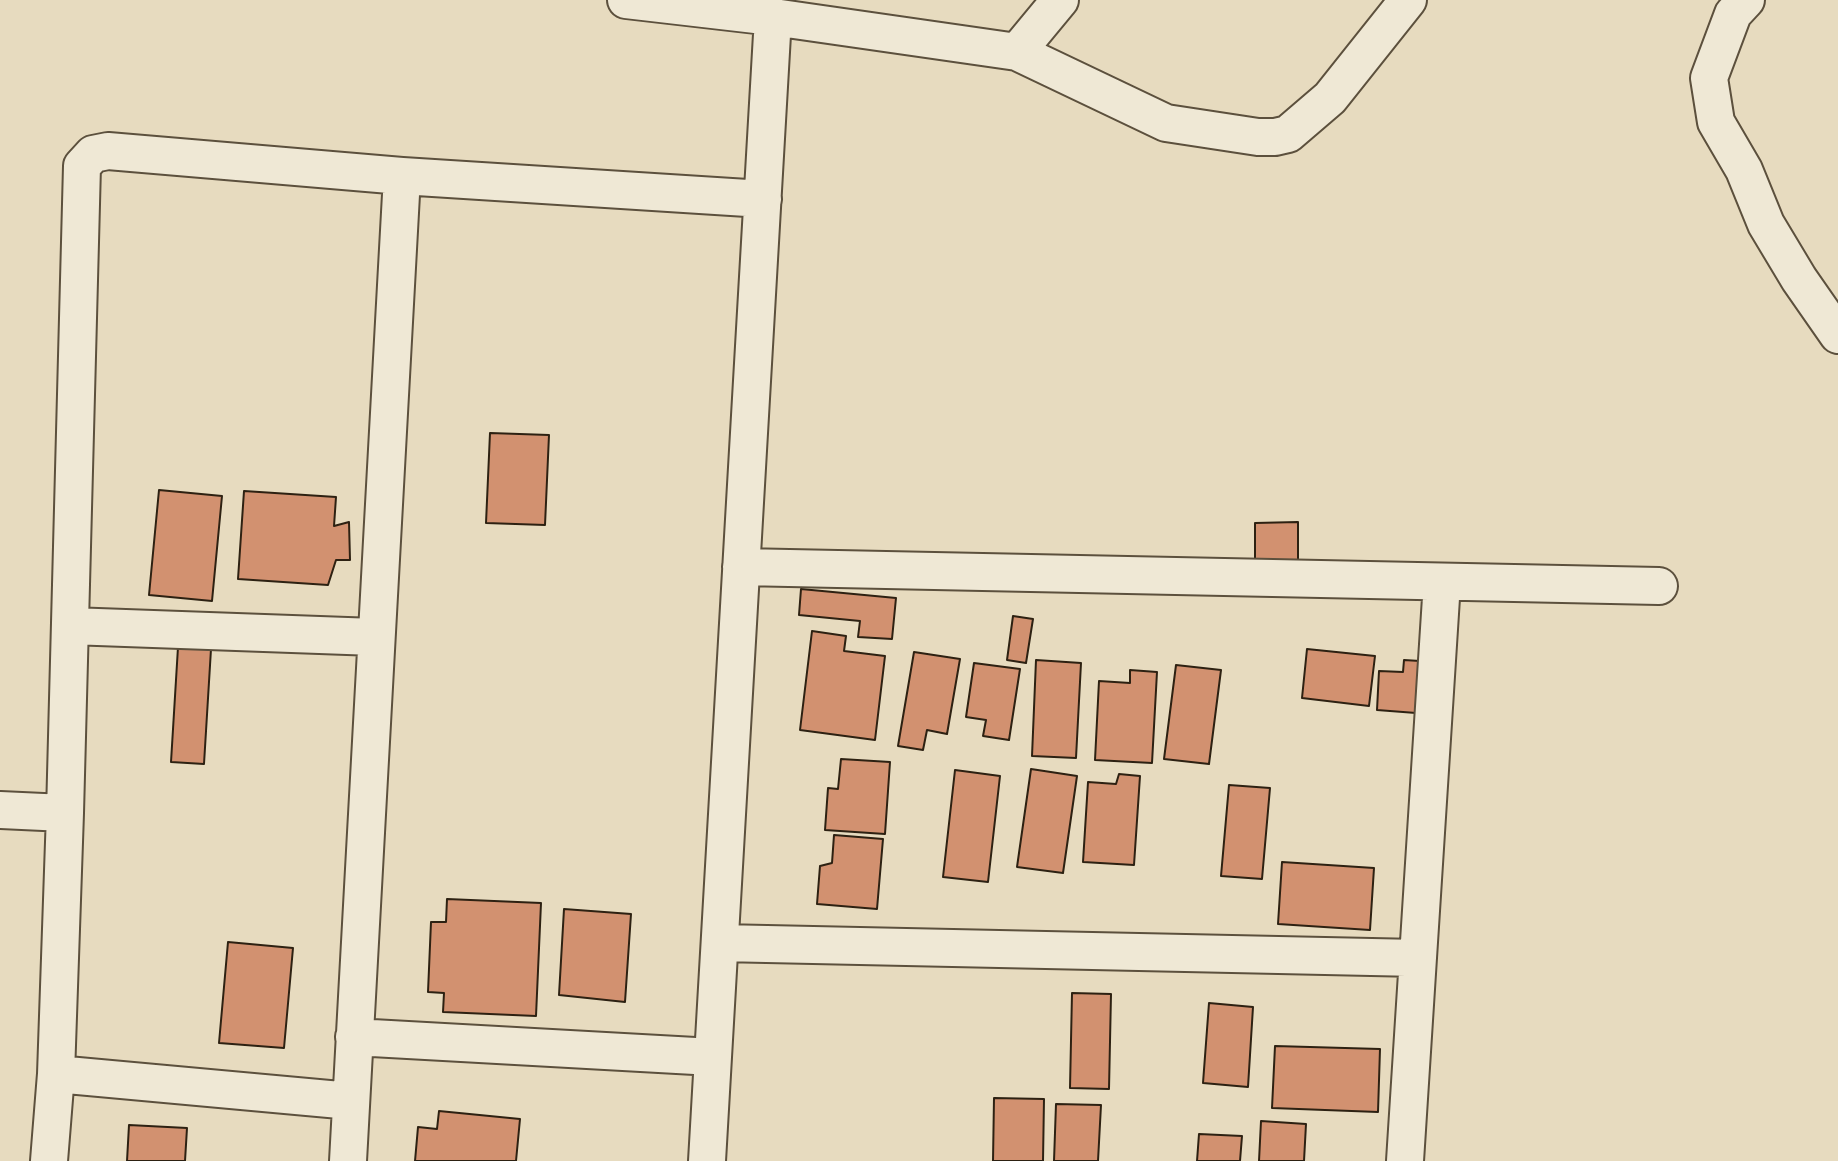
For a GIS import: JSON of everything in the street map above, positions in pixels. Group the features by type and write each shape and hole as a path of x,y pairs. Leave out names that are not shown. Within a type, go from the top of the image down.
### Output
{"street":[{"path":"626,0 773,17 1017,52 1166,123 1258,137 1288,134 1330,98 1408,0"},
{"path":"1017,52 1060,0"},
{"path":"1746,0 1733,14 1709,78 1716,122 1744,170 1766,224 1838,335"},
{"path":"707,1161 773,17"},
{"path":"49,1161 56,1074 65,813 82,166 93,154 108,151 402,176 763,199"},
{"path":"348,1161 402,176"},
{"path":"741,567 1659,586"},
{"path":"1405,1161 1442,582"},
{"path":"70,626 375,637"},
{"path":"0,810 65,813"},
{"path":"720,943 1418,958"},
{"path":"354,1037 713,1057"},
{"path":"56,1074 351,1101"}],"building":[{"path":"490,433 549,435 545,525 486,523"},
{"path":"159,490 222,496 212,601 149,595"},
{"path":"244,491 336,497 334,526 349,522 350,560 336,560 328,585 238,579"},
{"path":"1298,522 1298,564 1255,564 1255,523"},
{"path":"801,589 896,598 892,639 858,637 860,621 799,615"},
{"path":"1013,616 1033,619 1026,663 1007,660"},
{"path":"812,631 846,636 844,651 885,656 875,740 800,730"},
{"path":"178,647 211,649 204,764 171,762"},
{"path":"1307,649 1375,656 1369,706 1302,698"},
{"path":"914,652 960,659 947,734 927,730 923,750 898,746"},
{"path":"1036,660 1081,663 1076,758 1032,756"},
{"path":"1404,660 1420,661 1416,713 1377,710 1379,671 1403,672"},
{"path":"974,663 1020,669 1009,740 983,736 986,720 966,717"},
{"path":"1176,665 1221,670 1209,764 1164,759"},
{"path":"1130,670 1157,672 1152,763 1095,760 1099,681 1130,683"},
{"path":"841,759 890,762 885,834 825,830 828,788 838,789"},
{"path":"1031,769 1077,776 1063,873 1017,867"},
{"path":"955,770 1000,776 988,882 943,877"},
{"path":"1119,774 1140,776 1134,865 1083,862 1088,782 1116,784"},
{"path":"1229,785 1270,788 1262,879 1221,876"},
{"path":"834,835 883,839 877,909 817,904 820,866 832,863"},
{"path":"1282,862 1374,868 1370,930 1278,924"},
{"path":"447,899 541,903 536,1016 443,1012 444,993 428,992 431,922 446,922"},
{"path":"564,909 631,914 625,1002 559,995"},
{"path":"228,942 293,948 284,1048 219,1043"},
{"path":"1072,993 1111,994 1109,1089 1070,1088"},
{"path":"1209,1003 1253,1007 1248,1087 1203,1083"},
{"path":"1275,1046 1380,1049 1378,1112 1272,1108"},
{"path":"994,1098 1044,1099 1043,1161 993,1161"},
{"path":"1056,1104 1101,1105 1098,1161 1054,1161"},
{"path":"439,1111 520,1119 516,1161 415,1161 418,1127 437,1129"},
{"path":"1261,1121 1306,1124 1304,1161 1259,1161"},
{"path":"129,1125 187,1128 185,1161 127,1161"},
{"path":"1199,1134 1242,1136 1240,1161 1197,1161"}]}
